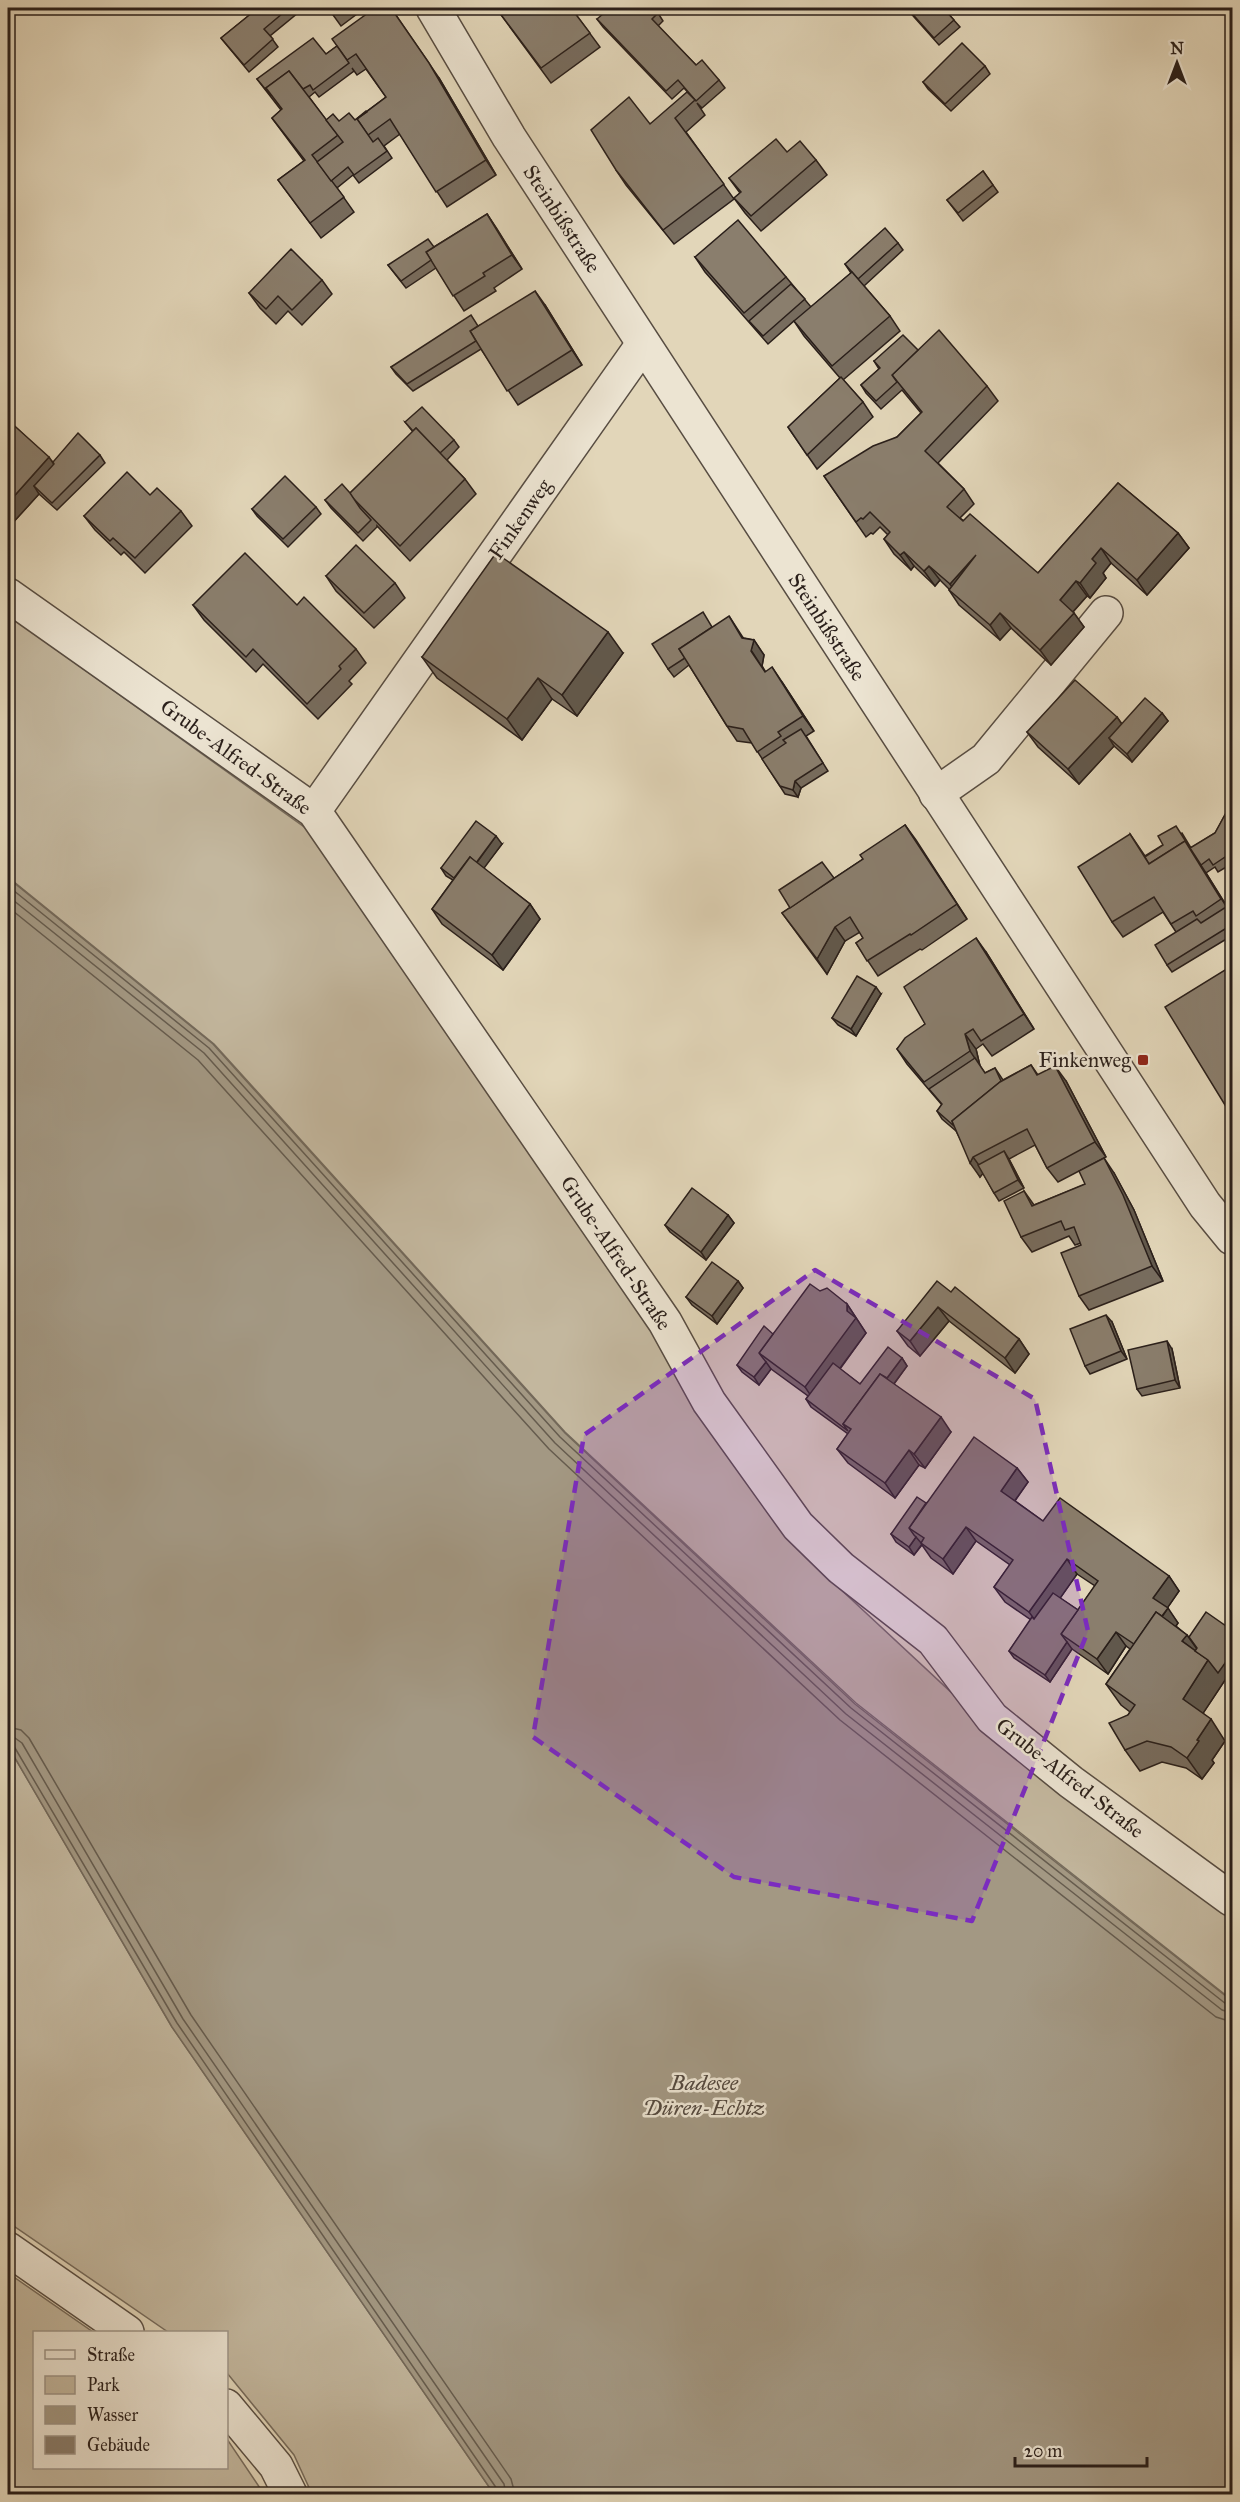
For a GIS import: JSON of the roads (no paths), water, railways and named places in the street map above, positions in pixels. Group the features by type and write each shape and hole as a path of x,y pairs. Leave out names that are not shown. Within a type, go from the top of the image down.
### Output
{"street":[{"name":"Steinbißstraße","path":"433,8 509,137 643,344 1205,1205 1233,1238"},
{"name":"Finkenweg","path":"314,811 643,344"},
{"name":"Grube-Alfred-Straße","path":"8,595 314,811 665,1322 709,1402 798,1526 841,1568 933,1640 992,1718 1071,1782 1231,1899 1233,1892"},
{"path":"936,794 986,759 1106,614"},
{"path":"8,2249 126,2331"},
{"path":"228,2408 276,2466 290,2494"}],"water":[{"name":"Badesee Düren-Echtz","path":"8,878 213,1044 565,1433 855,1704 1232,2001 1232,2494 494,2494 172,2027 8,1746"}],"place":[{"name":"Finkenweg","path":"1143,1060"}]}
